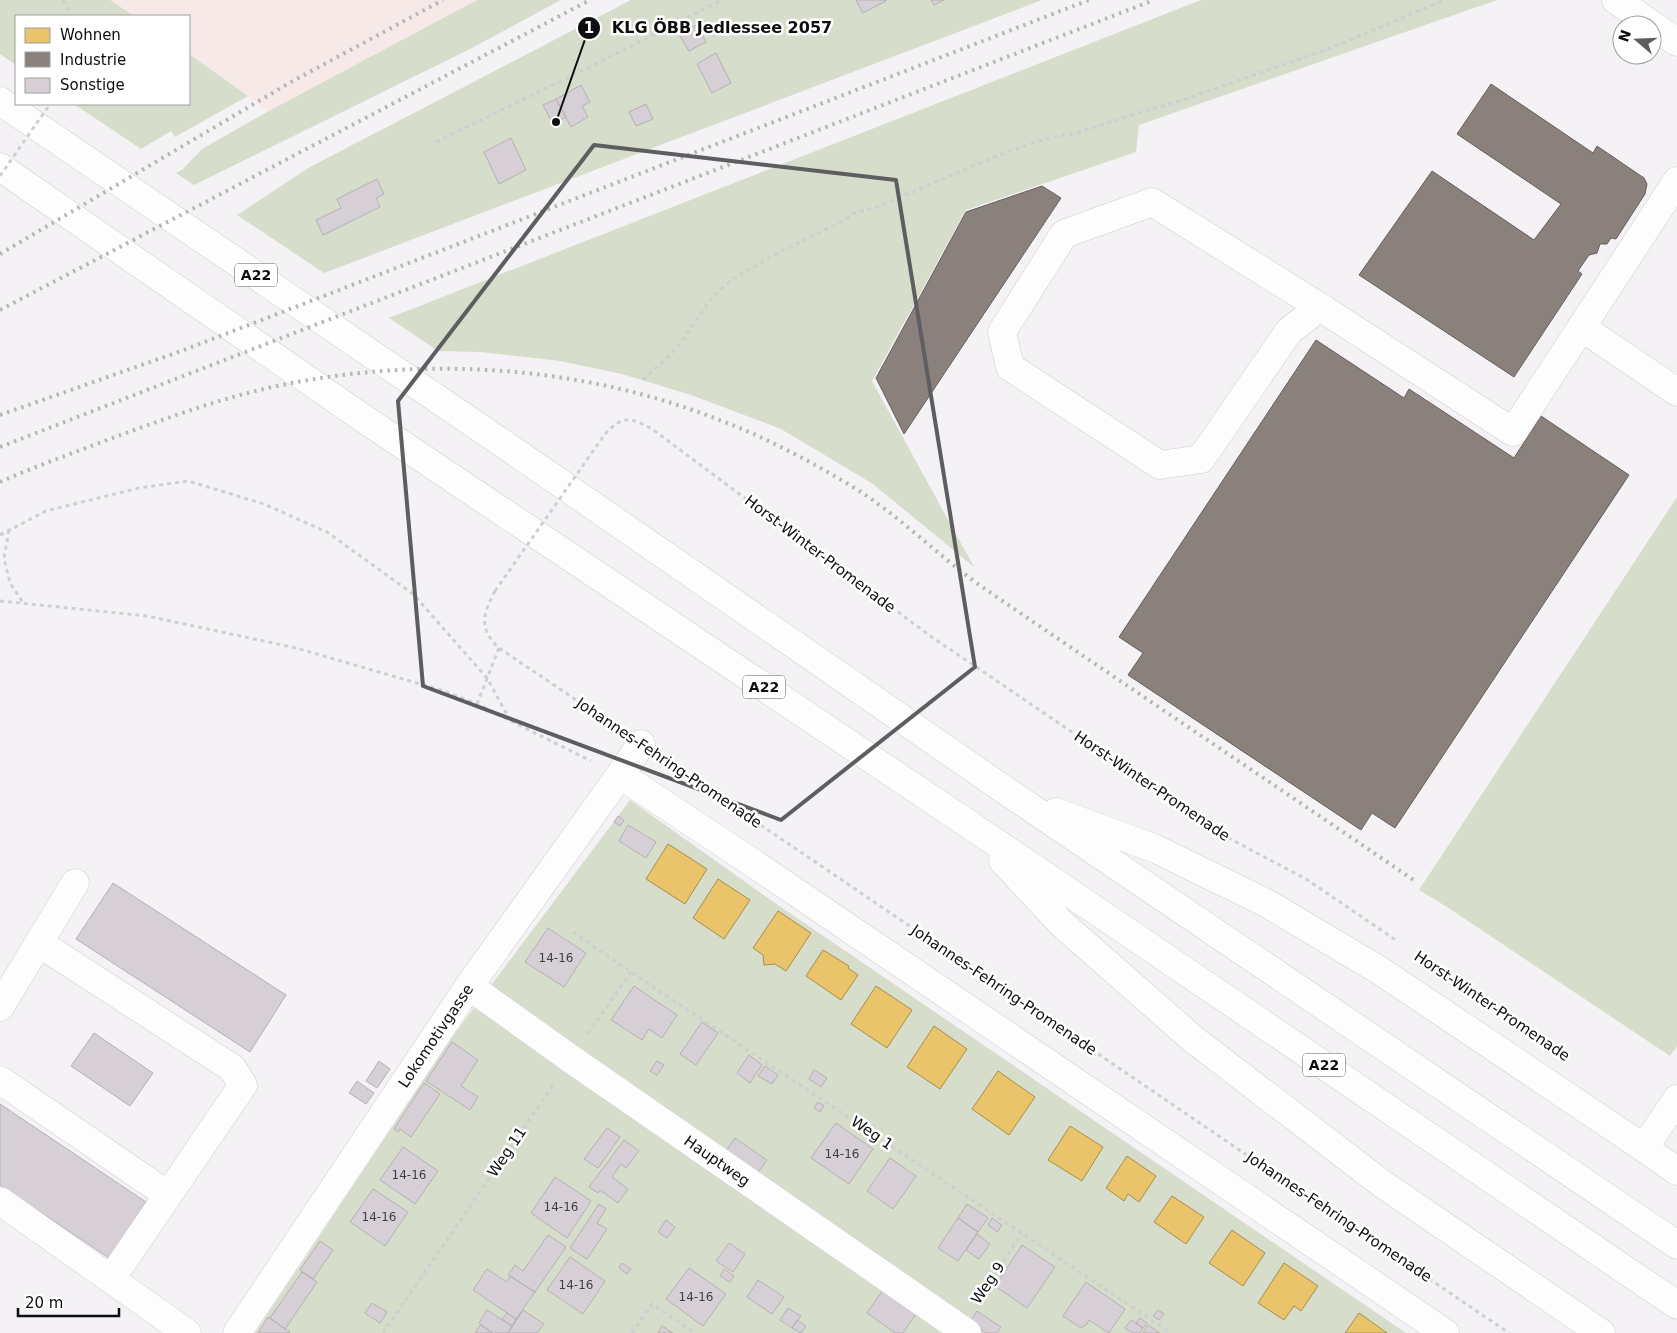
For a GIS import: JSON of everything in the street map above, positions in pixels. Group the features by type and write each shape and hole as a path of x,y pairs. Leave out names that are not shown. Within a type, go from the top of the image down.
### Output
{"main road":[{"path":"1616,0 1677,42"},
{"name":"A22","path":"0,101 536,465 1015,797 1677,1245"},
{"name":"A22","path":"0,167 373,425 970,826 1677,1305"},
{"path":"1320,307 1289,331 1201,459 1160,465 1010,366 1002,332 1064,234 1152,202 1320,307 1513,432 1677,181"},
{"path":"1581,327 1677,392"},
{"name":"Lokomotivgasse","path":"237,1333 469,986 620,775 640,744"},
{"path":"620,775 1445,1333"},
{"path":"1015,797 1156,849 1268,904 1379,970 1677,1171"},
{"path":"970,826 1062,924 1193,1039 1382,1183 1600,1333"},
{"path":"0,1007 75,883"},
{"path":"39,943 232,1068 243,1085 111,1279"},
{"name":"Hauptweg","path":"469,986 571,1060 963,1330"},
{"path":"0,1080 168,1195"},
{"path":"1644,1148 1677,1099"},
{"path":"0,1201 187,1333"}],"path":[{"path":"63,0 71,15"},
{"path":"436,142 722,0"},
{"path":"643,380 677,348 711,299 734,278 780,252 845,220 854,213 877,207 999,155 1051,137 1073,134 1144,110 1180,101 1332,48 1444,0"},
{"path":"0,176 49,105"},
{"name":"Horst-Winter-Promenade","path":"499,648 489,639 484,626 486,608 495,591 605,434 616,422 630,420 640,422 929,635 1225,836 1306,879 1403,946"},
{"path":"0,535 46,511 139,488 188,481 264,504 327,532 413,594 487,678 510,721"},
{"path":"10,530 4,558 10,584 24,604"},
{"path":"0,602 148,616 296,648 441,690 477,704 620,775"},
{"path":"477,704 499,648"},
{"name":"Johannes-Fehring-Promenade","path":"499,648 1509,1333"},
{"name":"Weg 1","path":"573,932 1171,1333"},
{"name":"Weg 11","path":"383,1333 631,972"},
{"name":"Weg 9","path":"963,1330 1022,1234"},
{"path":"632,1333 652,1304 695,1333"}],"highlighted area":[{"path":"594,145 896,180 975,667 781,820 423,686 398,401"}],"shaded area":[{"path":"110,0 477,0 269,111 190,55 190,15 132,15"}],"green space":[{"path":"0,0 110,0 132,15 15,15 15,64 0,54"},
{"path":"477,0 561,0 470,49 194,185 176,173 182,170 202,149"},
{"path":"631,0 1042,0 324,273 237,215 310,167"},
{"path":"1201,0 1497,0 1139,125 1136,152 966,210 872,381 974,567 873,484 781,429 691,395 622,374 560,361 481,352 438,351 389,318"},
{"path":"190,55 248,96 175,137 171,131 141,149 75,105 190,105"},
{"path":"1677,497 1677,1046 1670,1056 1419,890"},
{"path":"630,800 775,903 1406,1333 255,1333 453,1036"}],"building: Wohnen":[{"path":"668,844 707,869 685,904 646,879"},
{"path":"718,879 750,900 724,939 693,918"},
{"path":"778,911 811,933 786,971 775,964 764,965 763,955 753,948"},
{"path":"823,950 849,966 848,968 858,975 841,1000 806,976"},
{"path":"876,986 912,1010 887,1048 851,1024"},
{"path":"934,1026 967,1049 940,1089 907,1067"},
{"path":"998,1071 1035,1097 1009,1135 972,1109"},
{"path":"1070,1126 1103,1147 1082,1181 1048,1160"},
{"path":"1127,1156 1156,1176 1139,1202 1128,1194 1124,1201 1106,1188"},
{"path":"1172,1196 1204,1217 1186,1244 1154,1222"},
{"path":"1232,1230 1265,1253 1243,1286 1209,1263"},
{"path":"1284,1263 1318,1286 1301,1311 1294,1306 1284,1320 1258,1303"},
{"path":"1359,1313 1387,1333 1345,1333"}],"building: Industrie":[{"path":"1491,84 1593,153 1597,146 1644,178 1647,184 1645,194 1616,239 1611,238 1607,244 1600,244 1597,253 1589,255 1578,271 1582,274 1514,377 1359,275 1432,171 1534,240 1561,204 1457,134"},
{"path":"1042,186 1061,198 904,434 876,378 966,212"},
{"path":"1316,340 1404,398 1409,389 1514,458 1541,416 1629,475 1395,828 1372,813 1361,830 1128,675 1143,653 1119,637"}],"building: Sonstige":[{"path":"856,0 886,0 886,1 863,13"},
{"path":"931,0 944,0 934,5"},
{"path":"696,25 706,42 689,51 679,34"},
{"path":"716,53 731,83 712,93 697,64"},
{"path":"581,85 590,102 582,106 588,117 571,127 556,99"},
{"path":"556,99 566,117 553,124 543,105"},
{"path":"646,104 653,119 636,126 629,112"},
{"path":"511,138 526,170 499,184 484,152"},
{"path":"377,179 384,194 376,198 380,207 323,235 316,220 341,208 337,199"},
{"path":"618,816 624,820 620,826 614,822"},
{"path":"628,825 656,842 646,858 619,841"},
{"path":"113,883 286,995 250,1052 76,939"},
{"path":"548,928 586,953 564,987 525,962"},
{"path":"634,986 677,1015 662,1038 649,1029 642,1040 611,1020"},
{"path":"702,1022 718,1033 696,1065 680,1054"},
{"path":"94,1033 153,1073 130,1106 71,1066"},
{"path":"452,1042 478,1060 461,1086 478,1097 470,1110 426,1081"},
{"path":"749,1055 762,1065 750,1083 737,1073"},
{"path":"379,1061 390,1069 377,1088 366,1081"},
{"path":"657,1061 664,1065 657,1075 650,1071"},
{"path":"765,1066 778,1075 772,1084 758,1076"},
{"path":"814,1070 827,1078 821,1087 809,1079"},
{"path":"357,1081 374,1093 366,1104 349,1093"},
{"path":"424,1083 440,1094 411,1137 400,1129 398,1132 394,1129"},
{"path":"818,1102 824,1106 820,1112 814,1108"},
{"path":"0,1104 146,1202 109,1258 0,1185"},
{"path":"836,1123 873,1149 849,1184 811,1158"},
{"path":"607,1128 620,1137 598,1168 584,1159"},
{"path":"735,1138 767,1160 755,1177 723,1155"},
{"path":"624,1140 639,1151 626,1168 621,1164 612,1177 628,1189 618,1203 600,1190 598,1193 589,1187"},
{"path":"403,1147 438,1171 415,1204 380,1180"},
{"path":"890,1158 916,1176 893,1209 867,1191"},
{"path":"555,1177 591,1201 567,1238 531,1213"},
{"path":"373,1189 408,1212 385,1246 350,1222"},
{"path":"599,1204 606,1209 597,1223 607,1229 587,1259 570,1248"},
{"path":"967,1204 988,1218 978,1232 958,1218"},
{"path":"958,1218 978,1232 958,1261 938,1248"},
{"path":"992,1218 1002,1225 997,1232 988,1225"},
{"path":"666,1220 675,1227 667,1238 658,1232"},
{"path":"977,1234 990,1244 979,1259 966,1250"},
{"path":"548,1235 566,1247 535,1292 508,1275 515,1265 523,1271"},
{"path":"320,1241 333,1250 313,1279 300,1270"},
{"path":"729,1243 745,1254 733,1272 716,1261"},
{"path":"1022,1245 1055,1267 1027,1308 995,1286"},
{"path":"570,1257 605,1281 583,1314 547,1290"},
{"path":"622,1263 631,1269 627,1274 619,1268"},
{"path":"689,1268 726,1294 703,1326 666,1299"},
{"path":"487,1269 507,1282 510,1276 535,1292 516,1319 473,1290"},
{"path":"724,1269 734,1276 730,1282 720,1276"},
{"path":"302,1272 317,1282 285,1329 270,1318"},
{"path":"758,1280 784,1297 772,1314 747,1297"},
{"path":"1086,1282 1125,1309 1109,1333 1089,1320 1081,1328 1063,1316"},
{"path":"884,1288 918,1311 903,1333 895,1333 867,1313"},
{"path":"372,1303 387,1312 380,1323 365,1313"},
{"path":"788,1308 801,1316 792,1328 780,1320"},
{"path":"487,1310 512,1326 508,1333 493,1333 479,1323"},
{"path":"523,1310 544,1324 537,1333 508,1333"},
{"path":"1158,1310 1164,1314 1159,1320 1153,1316"},
{"path":"977,1311 1001,1327 997,1333 986,1333 970,1322"},
{"path":"507,1313 516,1319 512,1326 502,1319"},
{"path":"268,1317 290,1332 258,1333"},
{"path":"1140,1318 1147,1323 1143,1328 1136,1323"},
{"path":"797,1320 806,1326 801,1333 792,1328"},
{"path":"1131,1320 1143,1328 1140,1333 1133,1333 1125,1328"},
{"path":"480,1325 493,1333 475,1333"},
{"path":"1148,1325 1160,1333 1143,1333"},
{"path":"662,1326 673,1333 658,1333"}],"railway":[{"path":"0,254 291,82 443,0"},
{"path":"0,310 590,0"},
{"path":"0,415 184,350 1089,0"},
{"path":"0,447 1154,0"},
{"path":"0,482 126,433 238,395 333,376 445,369 502,371 558,377 614,388 669,402 738,427 768,441 814,464 862,493 988,591 1415,881"}],"place":[{"name":"KLG ÖBB Jedlessee 2057","path":"556,122"}]}
